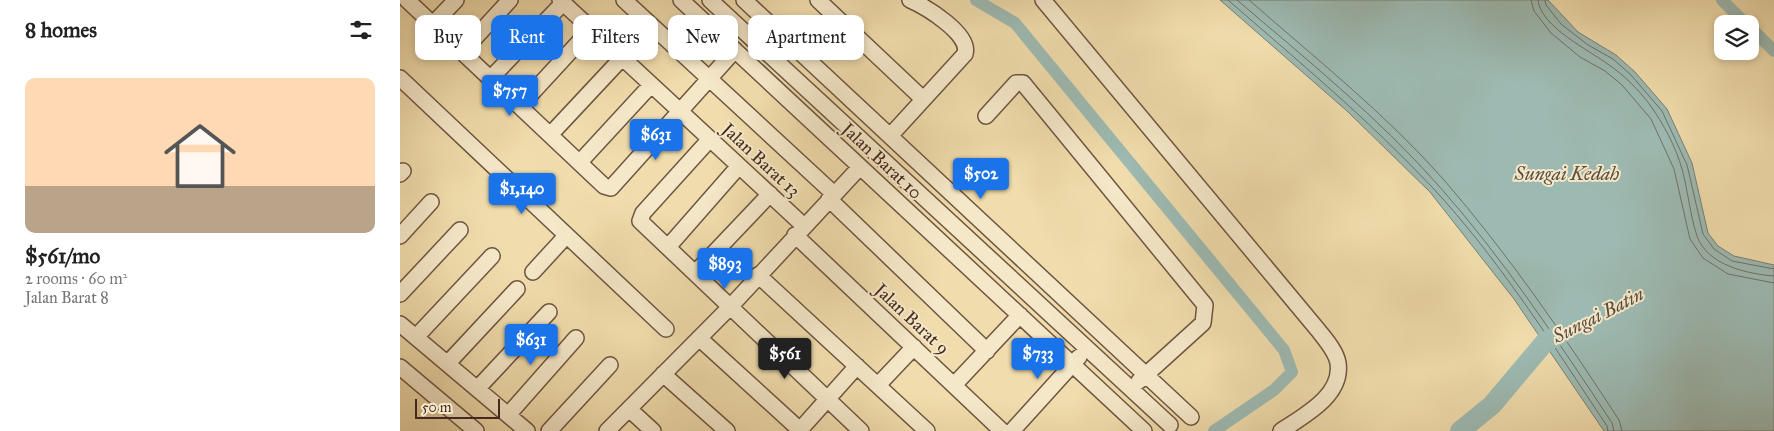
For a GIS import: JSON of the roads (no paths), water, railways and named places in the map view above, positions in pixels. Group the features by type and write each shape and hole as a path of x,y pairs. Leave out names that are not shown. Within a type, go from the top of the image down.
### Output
{"street":[{"path":"407,0 423,15"},
{"path":"442,15 456,0"},
{"path":"481,30 510,0"},
{"path":"624,0 710,78 987,351"},
{"name":"Jalan Barat 10","path":"682,0 698,15"},
{"path":"710,0 726,15"},
{"path":"818,0 923,99"},
{"path":"890,136 965,54 967,48 964,42 940,18 925,6 910,0"},
{"path":"1043,0 1318,330 1334,353 1338,363 1332,388 1317,406 1281,431"},
{"path":"491,78 566,2"},
{"name":"Jalan Barat 13","path":"566,2 578,15"},
{"path":"738,16 750,2 890,136 1191,417"},
{"path":"738,27 1170,425"},
{"path":"520,106 573,48"},
{"name":"Jalan Barat 10","path":"738,53 1144,431"},
{"path":"472,60 604,186 611,188 726,60"},
{"path":"550,135 620,60"},
{"name":"Jalan Barat 13","path":"624,60 770,194 800,230"},
{"path":"400,78 666,329"},
{"path":"986,116 1016,83 1023,83 1206,305 1203,323 1131,389"},
{"path":"580,162 651,85"},
{"path":"710,139 640,217 640,221 861,431"},
{"path":"668,247 739,166"},
{"path":"607,431 730,306 860,166"},
{"path":"695,273 770,194"},
{"path":"400,236 432,202"},
{"path":"400,294 460,230"},
{"name":"Jalan Barat 9","path":"800,230 914,347 1002,431"},
{"path":"533,272 566,236"},
{"path":"416,337 492,256"},
{"path":"758,275 927,431"},
{"path":"448,363 517,289"},
{"path":"477,388 549,312"},
{"path":"954,385 1020,316"},
{"path":"400,324 526,431"},
{"path":"508,415 576,338"},
{"path":"699,338 800,431 857,366"},
{"path":"878,386 914,347"},
{"path":"1012,431 1087,348"},
{"path":"548,431 610,365"},
{"path":"400,366 476,431"},
{"path":"663,374 727,431"},
{"path":"629,409 653,431"}],"water":[{"name":"Sungai Kedah","path":"1220,0 1548,0 1578,32 1616,55 1635,72 1667,109 1692,163 1708,233 1718,246 1734,256 1774,265 1774,431 1604,431 1514,299 1430,192 1347,111"}],"waterway":[{"path":"976,0 1015,23 1284,350 1292,372 1274,390 1214,431"},
{"path":"1722,0 1737,15"},
{"path":"1759,36 1774,51"},
{"name":"Sungai Batin","path":"1460,431 1492,405 1545,342 1569,330"}]}
